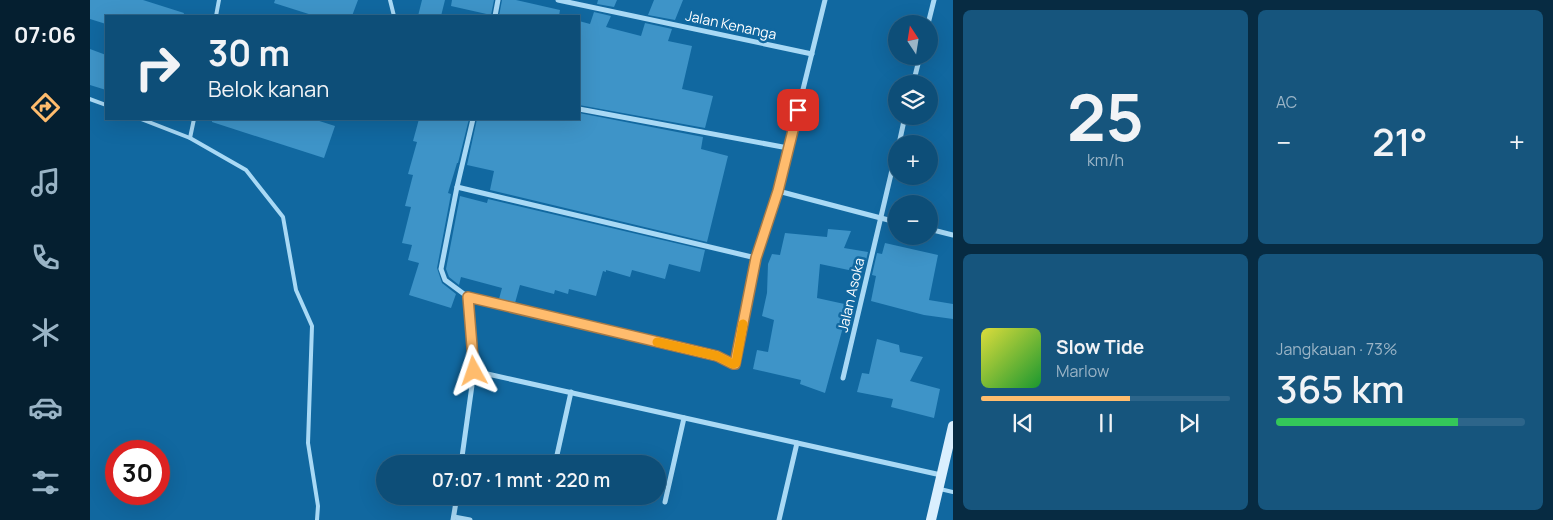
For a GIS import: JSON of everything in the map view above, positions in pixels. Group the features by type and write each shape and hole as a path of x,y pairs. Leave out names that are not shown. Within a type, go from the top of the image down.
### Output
{"main road":[{"path":"931,520 953,426"}],"street":[{"path":"495,15 498,0"},
{"name":"Jalan Kenanga","path":"558,0 812,54"},
{"path":"594,7 595,0"},
{"path":"474,120 457,187 441,269 445,280 468,297 717,356 733,364 736,363 756,258 778,191 825,0"},
{"path":"930,15 934,1"},
{"path":"580,109 788,148"},
{"name":"Jalan Asoka","path":"843,378 888,185"},
{"path":"457,187 756,258"},
{"path":"778,191 888,220"},
{"path":"938,232 953,235"},
{"path":"462,455 474,371 468,297"},
{"path":"474,371 941,476"},
{"path":"556,455 571,392"},
{"path":"666,498 684,418"},
{"path":"779,520 797,443"},
{"path":"455,505 453,518 470,520"}],"lane":[{"path":"216,15 219,0"},
{"path":"390,0 394,15"},
{"path":"90,99 105,105"},
{"path":"144,120 190,138 246,170 283,217 296,290 312,326 308,443 318,506 317,520"},
{"path":"190,138 194,120"},
{"path":"938,488 953,492"}],"building":[{"path":"90,0 143,0 184,13 183,15 105,15 105,24 90,19"},
{"path":"275,0 358,0 352,15 312,15 274,3"},
{"path":"422,0 445,0 441,15 418,15"},
{"path":"452,0 494,0 491,15 451,6"},
{"path":"502,0 516,0 560,10 559,15 499,15"},
{"path":"598,0 617,0 614,7 597,4"},
{"path":"654,0 683,0 675,20 648,15"},
{"path":"594,12 611,16 606,27 641,36 645,23 672,29 668,41 692,46 682,89 713,96 705,128 580,105 580,21 590,24"},
{"path":"90,49 105,55 105,90 90,85"},
{"path":"580,113 703,137 701,149 728,156 707,242 490,190 494,171 467,165 477,120 580,120"},
{"path":"212,120 316,120 335,126 324,158 212,122"},
{"path":"419,120 469,120 448,193 451,194 437,268 442,283 456,294 451,308 409,295 419,263 408,260 412,245 402,243 411,207 405,206 413,175 408,174 417,142 413,141"},
{"path":"460,196 487,203 488,199 705,250 700,272 669,264 665,279 632,270 630,277 606,270 606,272 603,271 596,296 569,289 568,294 555,290 554,294 520,285 515,303 499,299 502,288 461,277 459,285 449,277 446,269"},
{"path":"828,229 851,231 844,248 868,252 863,273 820,264 817,298 849,305 825,393 800,384 801,380 753,369 757,350 768,352 774,320 762,316 767,293 768,264 772,254 780,255 785,233 827,237"},
{"path":"885,243 938,255 929,300 953,304 953,319 924,315 871,301 876,276 872,275 877,253 882,254"},
{"path":"877,339 899,345 900,352 923,357 910,381 940,389 934,418 891,407 893,399 857,392 862,373 869,374"}],"slow traffic":[{"path":"657,342 717,356 735,364 743,324"}],"route":[{"path":"474,371 468,297 717,356 735,364 756,258 778,191 798,110"}]}
